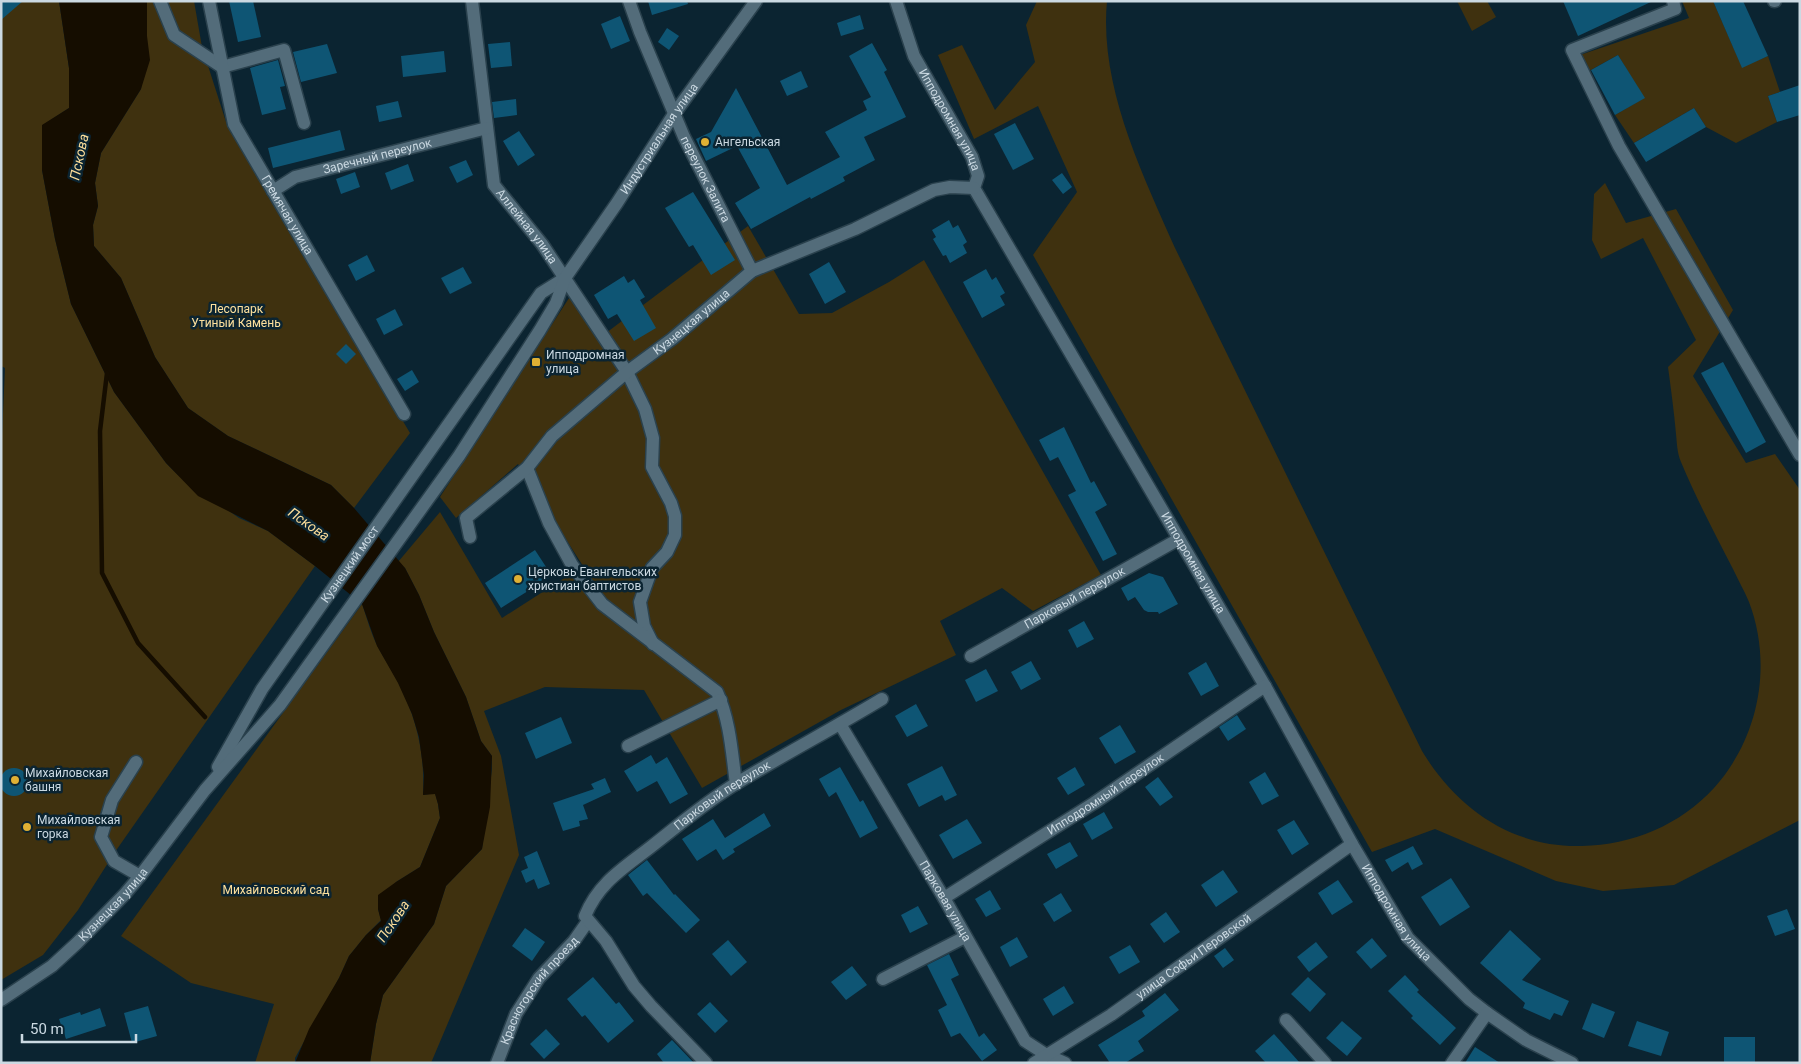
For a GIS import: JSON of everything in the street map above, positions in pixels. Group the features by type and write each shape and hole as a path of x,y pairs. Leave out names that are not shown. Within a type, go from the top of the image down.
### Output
{"street":[{"path":"160,1 174,35 222,67 284,50 304,123"},
{"name":"Гремячая улица","path":"209,1 234,124 404,414"},
{"name":"Аллейная улица","path":"472,1 494,185 542,244 627,372 644,410 653,438 652,468 671,503 676,535 667,552 652,568 640,602 644,626 653,644"},
{"name":"переулок Залита","path":"629,1 674,114 752,271"},
{"name":"Индустриальная улица","path":"459,456 540,330 556,303 565,278 618,203 674,114 756,1"},
{"name":"Ипподромная улица","path":"896,1 914,56 972,157 978,176 974,188 1265,686 1352,844 1408,938 1469,999 1486,1013 1526,1040 1572,1063"},
{"path":"1673,1 1676,9 1572,50 1619,146 1800,455"},
{"name":"Заречный переулок","path":"273,191 295,177 487,128"},
{"name":"Кузнецкая улица","path":"470,537 466,518 527,468 552,436 627,372 672,339 752,271 855,229 934,190 950,187 974,188"},
{"name":"Индустриальная улица","path":"440,439 541,293 565,278"},
{"name":"Кузнецкий мост","path":"262,690 440,439"},
{"name":"Кузнецкий мост","path":"280,705 459,456"},
{"path":"527,468 549,523 572,565 602,604 717,692 721,700 730,742 736,784"},
{"name":"Парковый переулок","path":"972,656 1179,539"},
{"name":"Ипподромный переулок","path":"944,898 1094,804 1265,686"},
{"name":"Кузнецкая улица","path":"205,790 262,690"},
{"name":"Парковый переулок","path":"586,919 590,902 621,868 683,820 736,784 882,699"},
{"path":"628,746 721,700"},
{"name":"Кузнецкая улица","path":"1,1000 52,966 78,943 140,876 205,790 280,705"},
{"name":"Парковая улица","path":"840,724 944,898 1025,1041 1045,1054 1065,1063"},
{"path":"136,762 112,800 101,837 114,861 140,876"},
{"name":"улица Софьи Перовской","path":"1034,1063 1045,1054 1111,1015 1352,844"},
{"path":"586,919 606,941 634,986 706,1063"},
{"name":"Красногорский проезд","path":"497,1063 516,1014 539,978 574,941 586,919"},
{"path":"883,979 965,937"},
{"path":"1452,1063 1486,1013"},
{"path":"1286,1020 1325,1063"}],"green space":[{"path":"1,1 59,1 69,68 69,108 43,125 42,170 55,239 71,304 114,392 166,463 178,475 239,518 268,531 315,566 115,852 78,910 43,955 1,980 1,459 5,368 1,366"},
{"name":"Лесопарк Утиный Камень","path":"147,1 194,1 202,47 227,125 410,433 354,508 331,485 228,436 188,408 155,357 121,278 94,246 93,225 98,206 95,183 101,153 141,89 147,36"},
{"path":"1037,1 1107,1 1106,33 1116,97 1149,190 1175,248 1422,751 1452,791 1489,821 1510,832 1533,840 1557,845 1582,846 1619,842 1654,830 1686,813 1714,788 1729,768 1742,747 1751,724 1757,700 1760,651 1756,626 1749,602 1693,489 1678,452 1668,367 1696,340 1643,238 1601,259 1592,240 1594,194 1605,183 1626,223 1676,209 1733,310 1693,376 1746,463 1775,454 1800,490 1800,820 1674,885 1603,891 1556,881 1435,829 1372,852 1033,255 1077,192 1038,106 974,139 938,55 962,45 995,110 1035,62 1026,25"},
{"path":"1457,1 1487,1 1496,17 1472,31"},
{"path":"1682,1 1713,1 1742,67 1768,56 1780,92 1768,96 1777,122 1736,143 1706,127 1694,108 1634,143 1615,115 1644,98 1618,55 1589,71 1580,55 1689,18"},
{"path":"748,226 799,314 832,313 889,282 924,260 1101,575 1033,611 1002,588 940,621 956,655 841,710 702,788 644,690 545,687 484,711 501,756 519,855 431,1063 370,1063 383,995 434,924 446,886 482,849 492,769 492,756 481,741 466,697 434,632 419,595 405,568 398,562 440,512 502,618 583,566 518,464 456,518 440,497 571,295 602,336"},
{"name":"Михайловский сад","path":"362,604 380,652 397,679 411,711 423,765 423,795 435,793 440,818 420,867 396,882 378,909 381,920 349,956 295,1058 295,1063 255,1063 274,1004 191,983 121,936"}],"water":[{"name":"Пскова","path":"59,1 147,1 147,36 150,60 141,89 101,153 95,183 98,206 93,225 94,246 121,278 155,357 188,408 228,436 331,485 354,508 405,568 466,697 481,741 492,756 490,807 482,849 446,886 434,924 383,995 370,1063 295,1063 309,1029 339,978 349,956 366,935 381,921 378,909 378,895 420,867 440,818 435,794 423,795 424,775 419,737 412,714 398,683 377,646 362,604 268,531 198,496 166,463 114,392 71,304 55,239 42,170 42,125 69,108 69,68"}],"building":[{"path":"1,1 23,1 1,20"},
{"path":"229,1 253,1 261,37 238,42"},
{"path":"648,1 687,1 688,4 652,15"},
{"path":"1563,1 1653,1 1578,36"},
{"path":"1713,1 1743,1 1768,56 1742,68"},
{"path":"860,15 864,29 841,36 837,23"},
{"path":"620,16 630,41 611,49 601,24"},
{"path":"667,28 679,36 669,50 658,42"},
{"path":"510,42 512,66 491,68 488,44"},
{"path":"872,43 887,70 884,72 906,117 864,137 875,160 843,177 845,181 811,199 810,197 751,229 735,203 760,188 737,146 706,161 696,139 711,132 736,88 787,185 840,157 825,132 867,110 863,101 871,97 849,56"},
{"path":"327,44 337,73 301,82 293,52"},
{"path":"444,51 446,72 403,77 401,56"},
{"path":"1618,55 1645,98 1615,115 1591,70"},
{"path":"278,60 285,86 280,87 286,109 262,115 250,68"},
{"path":"801,71 808,87 787,96 780,81"},
{"path":"1800,85 1800,115 1777,122 1768,96"},
{"path":"516,99 517,115 494,118 492,102"},
{"path":"398,101 402,117 379,122 376,106"},
{"path":"1694,108 1706,127 1646,162 1634,143"},
{"path":"1015,123 1034,159 1013,170 994,134"},
{"path":"340,130 345,150 273,168 268,148"},
{"path":"519,131 535,155 518,166 503,141"},
{"path":"466,160 473,175 457,183 449,167"},
{"path":"408,164 414,181 391,190 385,173"},
{"path":"355,172 360,187 341,194 336,179"},
{"path":"1062,173 1072,187 1063,194 1052,180"},
{"path":"693,192 735,260 711,275 693,245 689,247 665,208"},
{"path":"949,220 953,228 958,225 967,242 963,245 967,253 950,263 946,255 943,256 933,239 936,237 932,230"},
{"path":"367,255 375,271 356,281 348,265"},
{"path":"829,262 846,292 825,304 809,274"},
{"path":"463,267 472,283 450,294 441,278"},
{"path":"986,269 992,280 996,277 1005,293 1000,296 1005,305 982,318 963,282"},
{"path":"624,276 628,283 634,279 645,297 640,300 656,328 634,341 617,314 608,319 594,295"},
{"path":"395,309 403,325 384,335 376,319"},
{"path":"346,344 356,354 346,364 336,354"},
{"path":"1723,362 1766,442 1746,453 1701,373"},
{"path":"412,370 419,382 405,391 397,379"},
{"path":"1064,427 1091,483 1094,481 1107,505 1095,512 1117,554 1103,561 1068,495 1076,491 1058,457 1050,461 1039,440"},
{"name":"Церковь Евангельских христиан баптистов","path":"535,550 552,576 501,608 485,583"},
{"path":"1149,573 1163,577 1178,604 1159,614 1158,612 1144,610 1135,597 1128,601 1121,588"},
{"path":"1084,621 1094,639 1077,648 1068,630"},
{"path":"1031,661 1041,679 1021,690 1011,672"},
{"path":"1206,662 1219,686 1201,696 1188,673"},
{"path":"986,669 998,691 976,702 965,680"},
{"path":"916,704 928,726 907,737 895,716"},
{"path":"1237,715 1246,729 1228,741 1219,727"},
{"path":"561,717 572,743 536,759 525,733"},
{"path":"1120,725 1136,752 1115,764 1099,738"},
{"path":"651,755 656,764 667,757 688,794 670,804 657,781 637,792 624,771"},
{"path":"942,766 957,795 945,801 942,795 919,807 907,784"},
{"path":"840,767 860,802 863,800 878,828 860,838 836,792 829,797 819,779"},
{"path":"1075,767 1085,785 1068,795 1057,778"},
{"name":"Михайловская башня","path":"14,768 24,772 28,782 24,792 14,796 4,792 0,782 4,772"},
{"path":"1265,772 1279,796 1262,805 1249,782"},
{"path":"1158,777 1173,797 1160,806 1145,787"},
{"path":"605,778 611,792 583,805 588,819 579,821 580,826 563,831 553,803 594,789 591,784"},
{"path":"1104,812 1113,828 1092,840 1083,824"},
{"path":"764,813 771,826 733,849 735,852 723,860 716,849 697,861 682,839 713,819 725,838"},
{"path":"967,819 982,843 953,859 939,835"},
{"path":"1294,820 1309,844 1292,855 1277,830"},
{"path":"1070,842 1078,856 1056,869 1047,854"},
{"path":"1413,846 1423,864 1412,870 1408,862 1392,872 1385,860"},
{"path":"537,851 550,884 538,889 534,879 526,883 521,871 528,868 524,857"},
{"path":"647,860 674,895 700,920 686,933 647,893 643,896 628,875"},
{"path":"1223,870 1238,892 1216,907 1201,885"},
{"path":"1451,878 1470,907 1440,926 1421,897"},
{"path":"1338,880 1353,902 1332,915 1318,893"},
{"path":"990,890 1001,909 986,917 975,899"},
{"path":"1061,893 1072,911 1054,922 1043,904"},
{"path":"918,906 928,924 910,933 901,915"},
{"path":"1787,909 1795,929 1775,936 1767,916"},
{"path":"1166,912 1180,932 1164,943 1150,924"},
{"path":"525,928 545,942 532,961 512,946"},
{"path":"1510,930 1541,959 1522,980 1569,1001 1562,1016 1554,1013 1550,1020 1523,1008 1525,1003 1480,963"},
{"path":"1017,937 1028,957 1010,967 1000,947"},
{"path":"1372,938 1387,956 1371,969 1356,952"},
{"path":"728,940 747,962 731,976 712,954"},
{"path":"1316,942 1328,957 1309,972 1297,957"},
{"path":"1130,945 1140,962 1119,974 1109,957"},
{"path":"1225,948 1234,960 1223,968 1214,956"},
{"path":"949,954 959,975 951,979 979,1037 984,1033 997,1050 982,1061 960,1033 951,1037 938,1010 947,1005 927,965"},
{"path":"852,966 867,985 846,1000 831,982"},
{"path":"1405,975 1419,990 1417,992 1456,1028 1440,1045 1411,1018 1413,1016 1388,991"},
{"path":"593,977 616,1004 619,1002 634,1021 608,1043 585,1015 582,1017 567,999"},
{"path":"1308,977 1326,994 1310,1012 1291,994"},
{"path":"1064,986 1074,1003 1053,1016 1043,999"},
{"path":"1165,993 1179,1010 1138,1041 1144,1051 1125,1063 1110,1063 1098,1045 1145,1016 1142,1011"},
{"path":"710,1002 728,1021 715,1033 697,1014"},
{"path":"1592,1003 1615,1012 1604,1038 1582,1029"},
{"path":"148,1006 157,1036 132,1043 124,1013"},
{"path":"100,1008 106,1026 66,1039 59,1019 80,1012 81,1015"},
{"path":"1342,1021 1362,1038 1347,1056 1326,1038"},
{"path":"1637,1021 1669,1032 1661,1056 1628,1046"},
{"path":"546,1029 560,1044 544,1059 530,1044"},
{"path":"1274,1034 1300,1063 1266,1063 1255,1051"},
{"path":"1724,1037 1755,1037 1755,1063 1724,1063"},
{"path":"672,1040 694,1063 664,1063 657,1054"},
{"path":"1475,1047 1500,1063 1465,1063"}],"waterway":[{"path":"107,373 100,431 102,573 138,643 205,717"}],"place":[{"name":"Ангельская","path":"705,142"},
{"name":"Ипподромная улица","path":"536,362"},
{"name":"Церковь Евангельских христиан баптистов","path":"518,579"},
{"name":"Михайловская башня","path":"15,780"},
{"name":"Михайловская горка","path":"27,827"}]}
